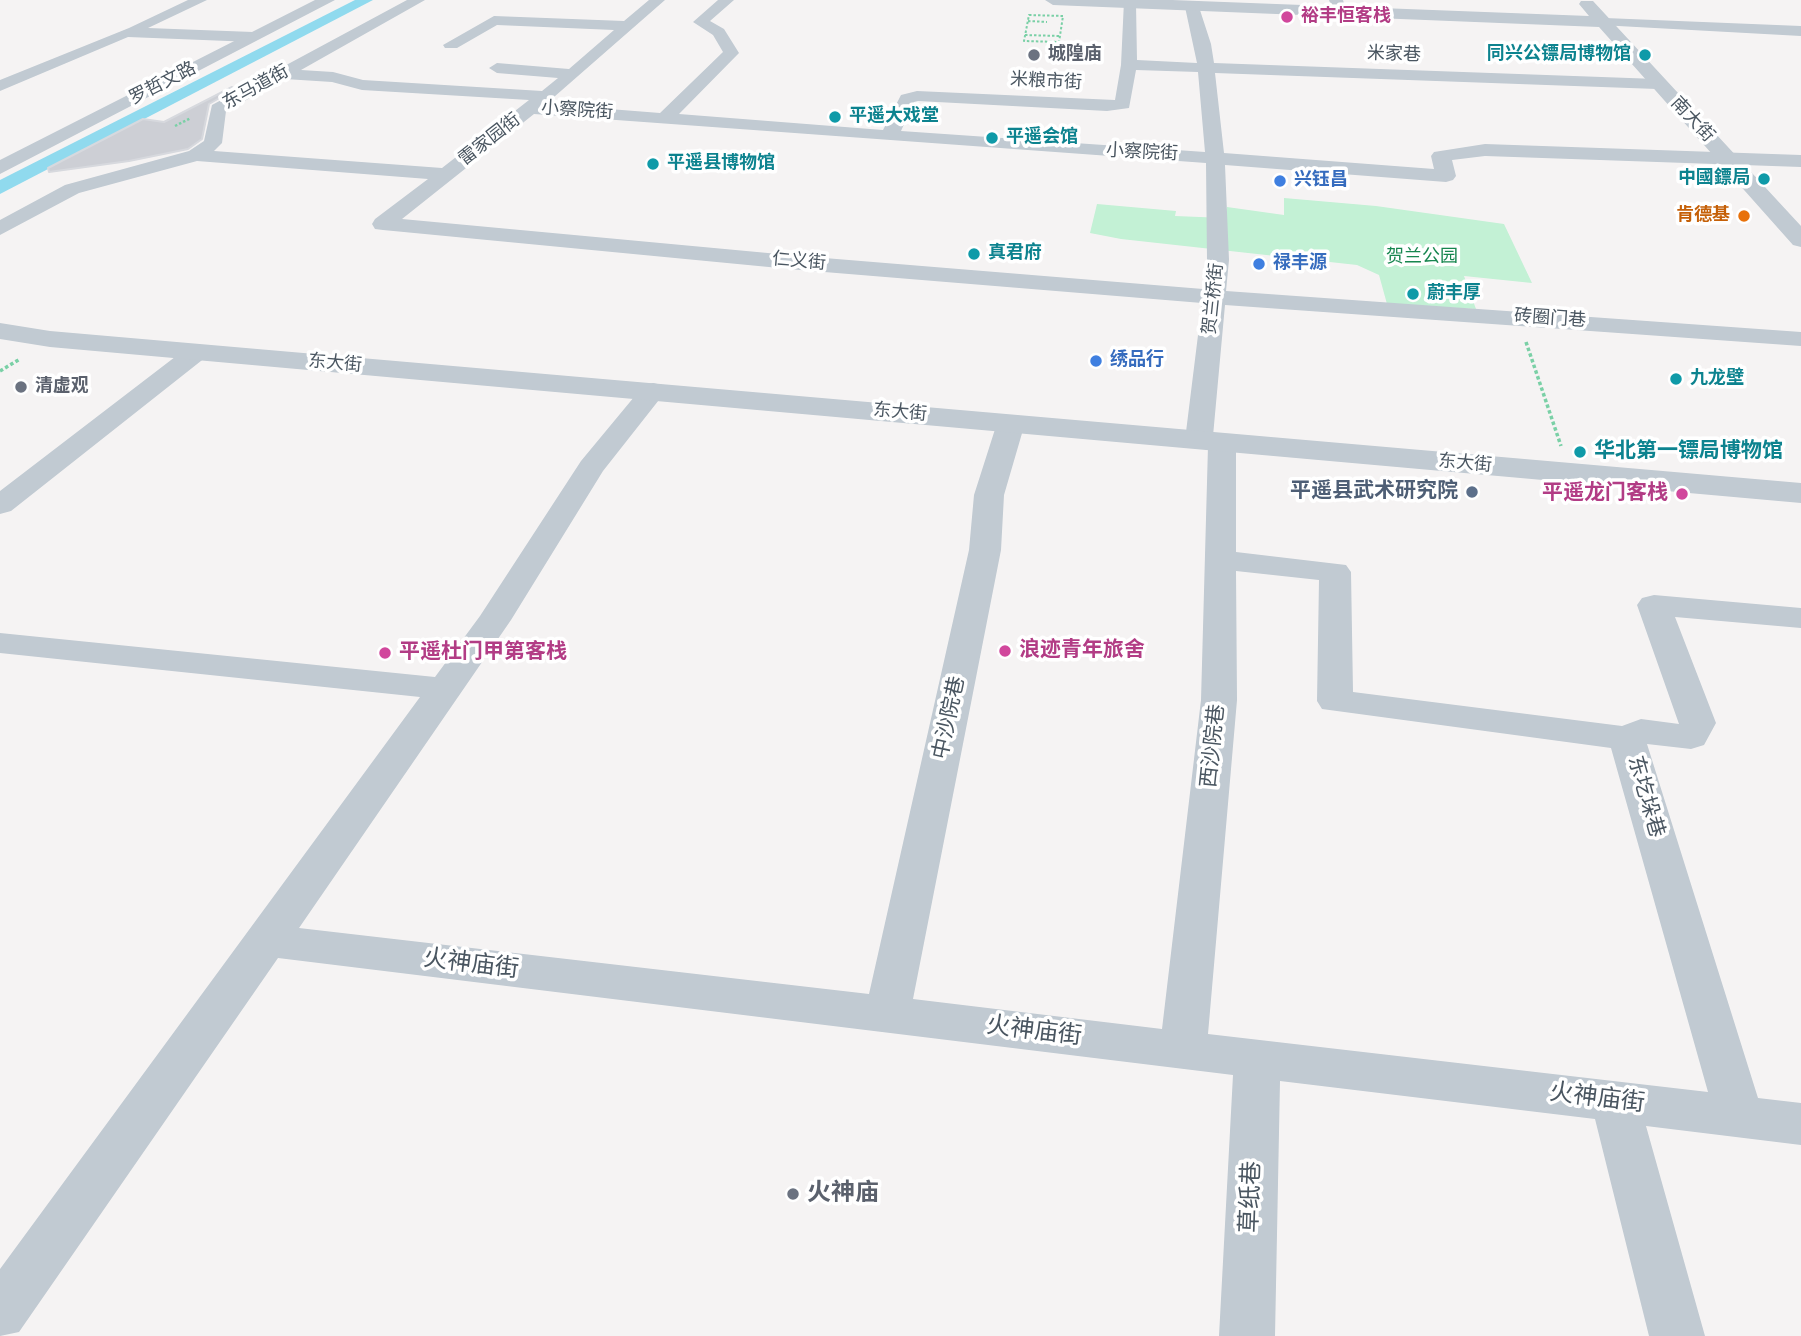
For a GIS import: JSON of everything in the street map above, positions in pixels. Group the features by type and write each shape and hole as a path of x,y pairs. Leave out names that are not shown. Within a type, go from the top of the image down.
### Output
{"street":[{"path":"0,86 200,0"},
{"name":"罗哲文路","path":"0,168 327,0"},
{"name":"东马道街","path":"196,155 213,143 218,109 418,0"},
{"name":"雷家园街","path":"383,224 573,74 658,0"},
{"path":"666,117 731,53 719,32 700,22 727,0"},
{"path":"1053,0 1192,7 1338,6 1801,31"},
{"name":"南大街","path":"1583,0 1801,240"},
{"name":"米粮市街","path":"890,135 907,99 917,96 1107,106 1123,104 1129,65 1129,4"},
{"name":"贺兰桥街","path":"1192,7 1203,44 1215,157 1218,260 1214,297 1211,441"},
{"path":"451,45 494,20 627,26"},
{"path":"126,32 253,37"},
{"name":"米家巷","path":"1129,65 1657,84"},
{"path":"497,68 573,74"},
{"name":"小察院街","path":"281,74 333,77 362,85 666,117 1446,176 1441,156 1485,150 1728,158"},
{"path":"0,229 72,189 196,155 446,174"},
{"path":"1728,158 1801,161"},
{"name":"仁义街","path":"383,224 618,247 1214,297"},
{"name":"砖圈门巷","path":"1214,297 1618,323 1801,339"},
{"name":"东大街","path":"5,334 1801,493"},
{"path":"0,505 197,352"},
{"path":"0,1314 494,620 591,467 653,391"},
{"name":"中沙院巷","path":"887,1014 985,550 989,495 1011,423"},
{"name":"西沙院巷","path":"1183,1049 1219,700 1221,560 1211,441"},
{"path":"1221,560 1335,572 1335,701 1627,738"},
{"name":"东圪垛巷","path":"1739,1116 1627,738 1641,731 1691,737 1698,723 1654,605 1801,618"},
{"path":"0,643 445,689"},
{"name":"火神庙街","path":"266,940 1801,1124"},
{"name":"草纸巷","path":"1247,1336 1257,1058"},
{"path":"1615,1102 1677,1336"}],"path":[{"path":"1029,15 1063,16 1059,42 1024,41 1025,35 1029,15"},
{"path":"1025,35 1060,36"},
{"path":"1525,339 1571,473"}],"green space":[{"name":"贺兰公园","path":"1284,198 1376,206 1504,224 1532,283 1464,276 1476,309 1387,304 1379,275 1357,265 1121,239 1090,233 1097,204 1176,211 1175,216 1225,218 1227,207 1284,215"}],"building":[{"path":"232,87 228,93 209,104 202,139 188,149 129,161 49,172 48,168 143,119 164,122"}],"waterway":[{"path":"0,188 366,0"}],"place":[{"name":"裕丰恒客栈","path":"1287,17"},
{"name":"城隍庙","path":"1034,55"},
{"name":"同兴公镖局博物馆","path":"1645,55"},
{"name":"平遥大戏堂","path":"835,117"},
{"name":"平遥会馆","path":"992,138"},
{"name":"平遥县博物馆","path":"653,164"},
{"name":"中國鏢局","path":"1764,179"},
{"name":"兴钰昌","path":"1280,181"},
{"name":"肯德基","path":"1744,216"},
{"name":"真君府","path":"974,254"},
{"name":"禄丰源","path":"1259,264"},
{"name":"蔚丰厚","path":"1413,294"},
{"name":"绣品行","path":"1096,361"},
{"name":"九龙壁","path":"1676,379"},
{"name":"清虚观","path":"21,387"},
{"name":"华北第一镖局博物馆","path":"1580,452"},
{"name":"平遥县武术研究院","path":"1472,492"},
{"name":"平遥龙门客栈","path":"1682,494"},
{"name":"浪迹青年旅舍","path":"1005,651"},
{"name":"平遥杜门甲第客栈","path":"385,653"},
{"name":"火神庙","path":"793,1194"}]}
